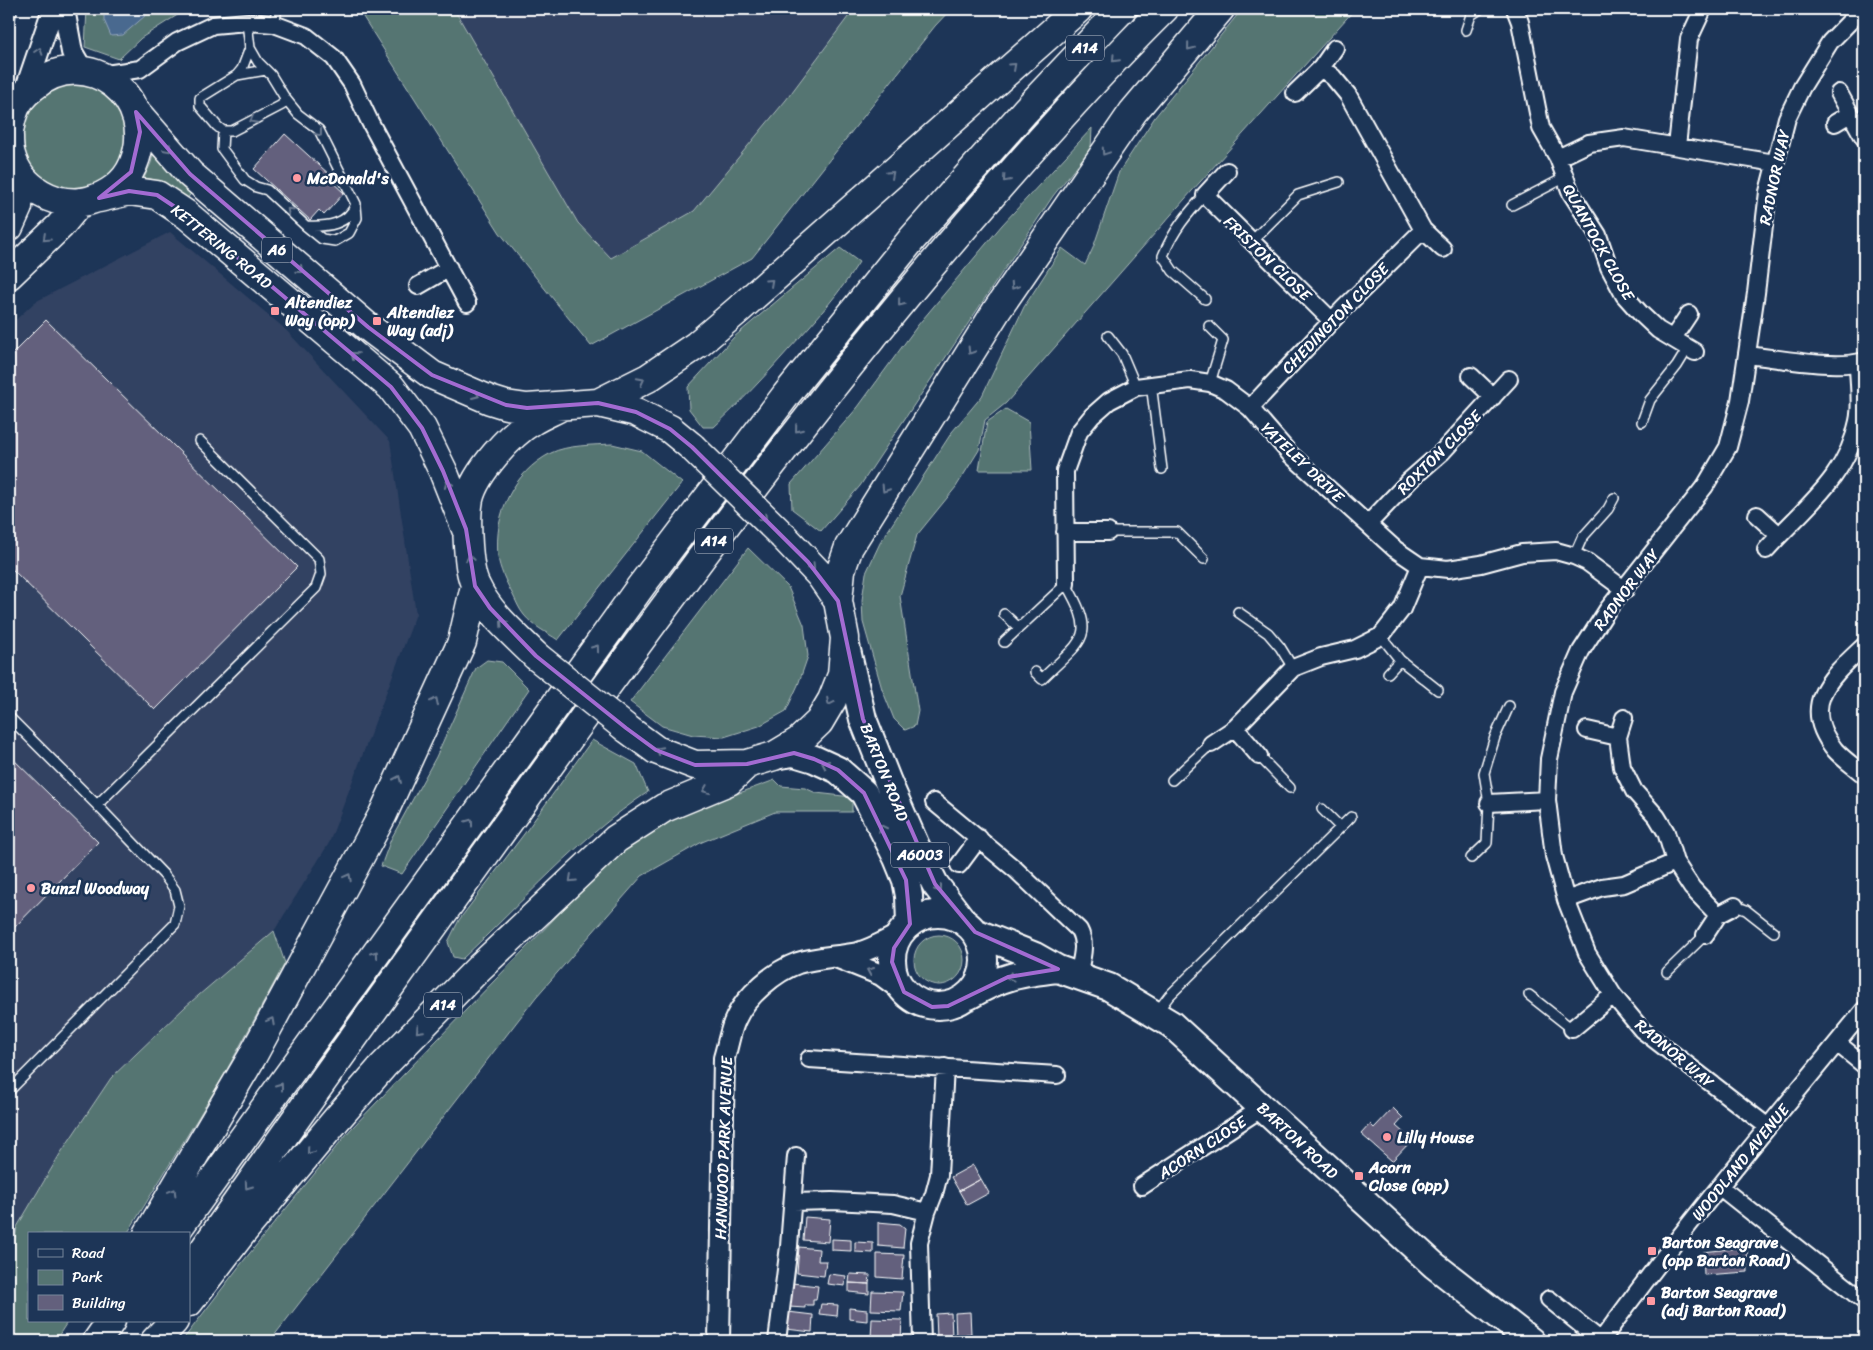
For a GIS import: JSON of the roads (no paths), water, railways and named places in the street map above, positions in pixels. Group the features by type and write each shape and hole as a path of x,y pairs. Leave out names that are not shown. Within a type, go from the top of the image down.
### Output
{"highway":[{"path":"598,403 648,378 697,345 1078,9"},
{"name":"A14","path":"175,1232 635,594 786,395 912,239 1025,111 1122,9"},
{"name":"A14","path":"190,1270 310,1096 529,793 656,618 784,448 955,237 1065,112 1164,9"},
{"path":"567,404 532,421 512,437 494,456 469,498 466,530 470,562 475,586 490,608 536,656 656,750 695,765 746,764 774,756 799,741 819,722 832,700 842,675 845,638 838,601 841,570 849,547 997,310 1133,112 1220,9"},
{"path":"9,132 13,112 24,94 41,80 61,72 91,73"},
{"name":"KETTERING ROAD","path":"91,73 113,83 125,94 132,107 190,174 368,327 432,375 490,400 527,408 598,403"},
{"path":"9,275 90,200 117,187 130,172 138,152 140,132 132,107"},
{"path":"9,136 11,155 20,175 18,207 9,227"},
{"name":"KETTERING ROAD","path":"20,175 32,187 46,196 62,202 90,200 129,191 157,196 187,215 391,387 422,428 443,470 466,530"},
{"path":"598,403 636,412 670,429 692,446 820,575 838,601"},
{"path":"149,1232 237,1083 383,814 462,642 475,586"},
{"name":"A14","path":"190,1301 241,1234 336,1120 383,1066 480,967 616,839 664,808 729,781 746,764"},
{"path":"96,1341 103,1322"},
{"path":"96,1341 110,1322"},
{"path":"139,1341 152,1322"},
{"path":"155,1341 173,1322"}],"main road":[{"name":"BARTON ROAD","path":"845,638 862,719 888,782 935,884 970,927 1068,972 1109,987 1156,1014 1196,1045 1434,1265 1531,1341"},
{"name":"BARTON ROAD","path":"774,756 794,753 814,759 838,770 864,793 906,880 909,896 905,929"},
{"path":"937,914 951,916 970,927 982,944 985,959 983,975 975,989 963,1000 948,1006 932,1006 916,1002 904,992 895,978 892,962 894,948 905,929 922,917 937,914"},
{"name":"BARTON ROAD","path":"963,1000 991,983 1008,977 1068,972"}],"street":[{"path":"24,94 54,9"},
{"path":"64,9 72,52 91,73 140,69 177,42 213,25 247,22 276,16 306,36 334,58 352,84 370,122 467,303"},
{"name":"QUANTOCK CLOSE","path":"1515,9 1520,22 1541,128 1558,158 1571,194 1598,235 1609,267 1624,295 1658,330 1691,350"},
{"path":"1677,146 1689,39 1703,9"},
{"name":"RADNOR WAY","path":"1768,1127 1642,1030 1613,995 1587,953 1566,900 1554,856 1547,800 1549,759 1563,692 1582,651 1608,609 1625,590 1705,486 1728,447 1740,401 1768,192 1787,118 1802,87 1830,42 1862,9"},
{"path":"1295,93 1321,68 1335,48"},
{"path":"1321,68 1333,76 1348,95 1423,230 1443,249"},
{"path":"132,107 140,69"},
{"path":"1839,93 1864,138"},
{"path":"1835,123 1850,114"},
{"path":"1558,158 1589,143 1624,138 1775,163"},
{"path":"1205,195 1227,171"},
{"name":"FRISTON CLOSE","path":"1205,195 1332,321"},
{"name":"CHEDINGTON CLOSE","path":"1250,408 1332,321 1423,230"},
{"path":"418,286 449,268"},
{"path":"1673,338 1689,314"},
{"path":"1747,355 1826,364 1861,362 1858,419 1850,450 1837,472 1808,508 1766,550"},
{"path":"1471,376 1492,397"},
{"name":"ROXTON CLOSE","path":"1368,524 1410,480 1442,452 1509,379"},
{"name":"YATELEY DRIVE","path":"1066,584 1065,471 1079,432 1092,416 1109,401 1143,385 1190,380 1210,383 1226,390 1250,408 1290,454 1395,549 1420,566 1448,569 1481,564 1522,553 1556,551 1587,562 1625,590"},
{"path":"1758,514 1779,536"},
{"path":"1065,532 1108,532"},
{"path":"1212,744 1235,728 1293,668 1321,657 1356,649 1381,636 1402,609 1420,566"},
{"path":"1864,646 1838,670 1824,689 1817,711 1823,731 1835,750 1864,775"},
{"path":"1624,718 1618,737 1622,767 1634,792 1657,817 1666,832 1675,862 1692,888 1718,915"},
{"path":"1235,728 1259,756"},
{"path":"1587,730 1618,737"},
{"path":"1489,803 1547,800"},
{"path":"934,802 1016,870 1079,930 1083,937 1083,948 1068,972"},
{"path":"959,865 979,838"},
{"path":"1566,900 1602,887 1624,884 1675,862"},
{"path":"1705,935 1718,915 1735,906"},
{"name":"HANWOOD PARK AVENUE","path":"719,1341 724,1058 736,1017 765,983 782,971 797,964 858,953 877,946 905,929"},
{"path":"834,956 880,975 904,992"},
{"path":"1572,1029 1613,995"},
{"name":"WOODLAND AVENUE","path":"1549,1300 1601,1341 1646,1279 1864,1010"},
{"path":"1837,1043 1864,1065"},
{"path":"809,1059 1057,1075"},
{"path":"922,1341 919,1243 939,1175 945,1067"},
{"name":"ACORN CLOSE","path":"1142,1186 1262,1108"},
{"path":"777,1341 793,1202 796,1156"},
{"path":"1720,1186 1864,1301"},
{"path":"793,1202 832,1201 893,1204 927,1212"}],"lane":[{"path":"1466,30 1472,16 1480,9"},
{"path":"223,131 222,149 245,180 256,187 267,190 322,239 335,241 349,233 357,218 356,204 318,130 298,114 258,62 250,48 247,22"},
{"path":"237,75 242,69 250,48"},
{"path":"266,70 237,75 204,94 200,98 200,106 223,131 232,131 282,105 285,98"},
{"path":"1512,205 1564,178"},
{"path":"1251,242 1298,195 1339,182"},
{"path":"1205,195 1183,218 1170,238 1163,256 1173,271 1205,299"},
{"path":"306,226 336,224 352,213 356,204"},
{"path":"1209,326 1223,340 1210,383"},
{"path":"1108,336 1143,385 1162,469"},
{"path":"1642,422 1650,400 1691,350"},
{"path":"97,805 316,588 321,574 319,559 200,441"},
{"path":"1574,556 1582,538 1608,509 1614,498"},
{"path":"1108,532 1177,532 1204,559"},
{"path":"1004,642 1066,584 1082,616 1084,631 1081,640 1042,679 1035,672"},
{"path":"1238,612 1268,633 1280,647 1293,668"},
{"path":"1004,614 1019,628"},
{"path":"1381,636 1400,660 1438,690"},
{"path":"1388,673 1400,660"},
{"path":"1471,858 1486,844 1489,803 1484,773 1495,737 1509,706"},
{"path":"9,717 164,875 174,890 179,906 175,924 9,1091"},
{"path":"1172,780 1212,744"},
{"path":"1259,756 1290,788"},
{"path":"1322,809 1340,827"},
{"path":"1156,1014 1169,996 1350,817"},
{"path":"1735,906 1746,910 1774,932"},
{"path":"1667,972 1705,935"},
{"path":"1529,995 1572,1029"}],"waterway":[{"path":"9,34 16,9"}],"place":[{"name":"McDonald's","path":"297,178"},
{"name":"Altendiez Way (opp)","path":"275,311"},
{"name":"Altendiez Way (adj)","path":"377,321"},
{"name":"Bunzl Woodway","path":"31,888"},
{"name":"Lilly House","path":"1387,1137"},
{"name":"Acorn Close (opp)","path":"1359,1176"},
{"name":"Barton Seagrave (opp Barton Road)","path":"1652,1251"},
{"name":"Barton Seagrave (adj Barton Road)","path":"1651,1301"}]}
